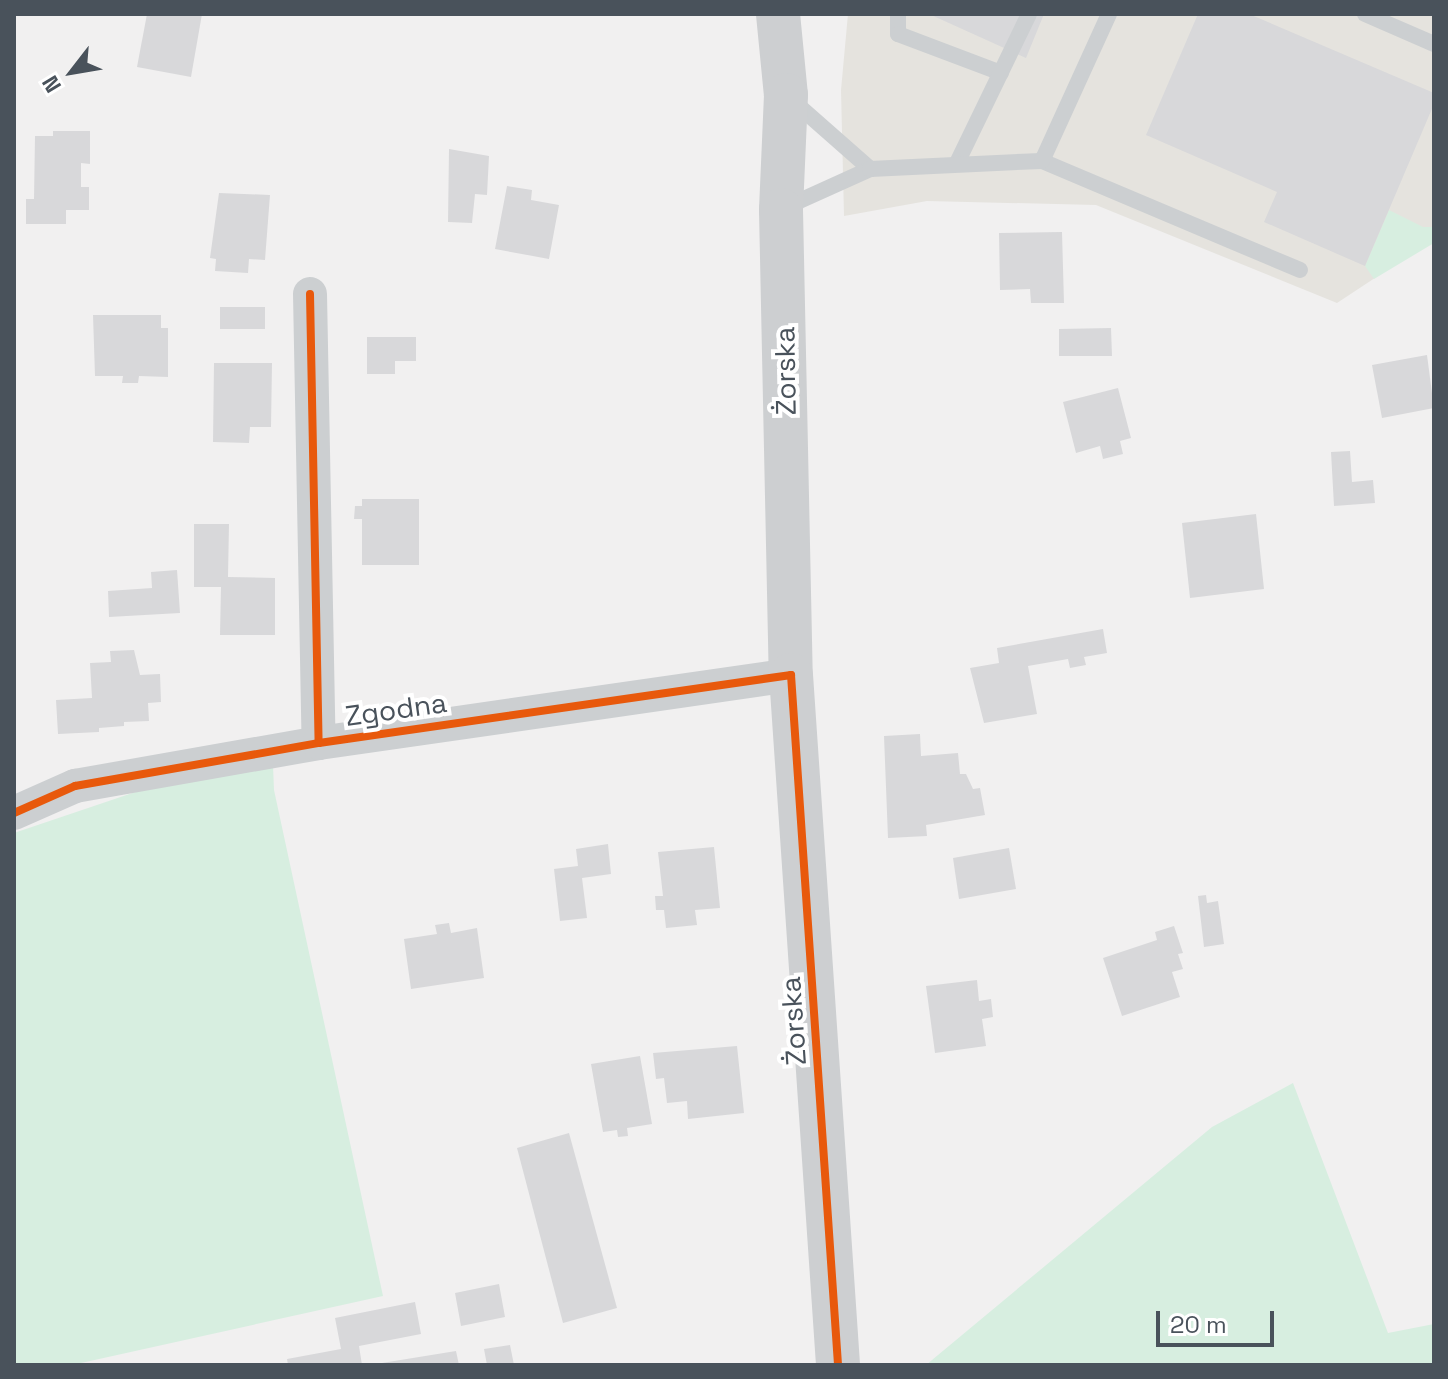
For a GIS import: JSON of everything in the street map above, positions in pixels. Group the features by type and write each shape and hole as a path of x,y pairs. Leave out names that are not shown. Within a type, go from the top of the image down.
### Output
{"main road":[{"name":"Żorska","path":"778,14 786,95 781,210 791,675 838,1365"},
{"name":"Żorska","path":"786,95 802,14"}],"street":[{"path":"310,294 319,743"},
{"name":"Zgodna","path":"14,813 75,786 319,743 791,675"}],"lane":[{"path":"898,14 898,34 1001,73"},
{"path":"957,163 1029,14"},
{"path":"1042,161 1109,14"},
{"path":"1365,14 1434,44"},
{"path":"786,95 870,169"},
{"path":"781,210 870,169 1042,161 1300,270"}],"shaded area":[{"path":"848,14 1434,14 1434,239 1337,303 1096,205 927,201 844,216 841,90"}],"green space":[{"path":"1389,210 1423,227 1434,227 1434,243 1374,279 1365,266"},
{"path":"273,765 274,790 383,1296 72,1365 14,1365 14,833 168,781"},
{"path":"1293,1083 1388,1333 1434,1324 1434,1365 926,1365 1212,1127"}],"building":[{"path":"147,14 202,14 191,77 137,67"},
{"path":"929,14 1044,14 1026,58"},
{"path":"1198,14 1249,14 1434,93 1434,104 1365,266 1264,222 1277,192 1146,135"},
{"path":"53,131 90,131 90,164 81,163 81,187 89,187 89,210 66,210 66,224 26,224 26,199 34,199 35,136 53,136"},
{"path":"449,149 489,156 487,195 475,194 472,223 448,222"},
{"path":"507,186 532,190 531,200 559,205 549,259 495,249"},
{"path":"219,193 270,195 265,260 249,259 248,273 215,271 216,259 210,258"},
{"path":"1062,232 1064,303 1031,303 1030,289 1000,290 999,233"},
{"path":"220,307 265,307 265,329 220,329"},
{"path":"93,315 161,315 161,328 168,328 168,377 139,376 138,383 122,383 123,376 95,376"},
{"path":"1111,328 1112,356 1059,356 1059,329"},
{"path":"367,337 416,337 416,361 395,361 395,374 367,374"},
{"path":"1427,355 1434,408 1382,418 1372,365"},
{"path":"214,363 272,363 271,427 250,427 249,443 213,442"},
{"path":"1118,388 1131,438 1120,441 1123,454 1103,459 1100,446 1076,453 1063,402"},
{"path":"1350,451 1352,482 1373,480 1375,503 1334,506 1331,452"},
{"path":"362,499 419,499 419,565 362,565 362,519 354,519 355,506 362,506"},
{"path":"1256,514 1264,589 1190,598 1182,523"},
{"path":"194,524 229,524 228,577 275,578 275,635 220,635 221,587 194,587"},
{"path":"177,570 180,613 109,617 108,591 152,588 151,572"},
{"path":"1103,629 1107,653 1084,657 1086,665 1070,668 1068,659 1028,666 1037,714 984,723 970,668 999,663 997,648"},
{"path":"134,650 140,675 160,674 161,702 148,703 149,721 124,722 124,726 99,728 99,732 58,734 56,700 92,698 90,663 111,662 110,651"},
{"path":"920,734 921,756 958,753 960,774 966,774 973,789 980,788 985,815 926,825 927,836 888,838 884,736"},
{"path":"608,844 611,874 582,878 587,918 560,921 554,869 578,866 576,849"},
{"path":"714,847 720,908 695,910 697,925 666,928 664,910 656,910 655,896 663,896 658,852"},
{"path":"1009,848 1016,889 959,899 953,858"},
{"path":"1206,895 1207,903 1218,901 1224,944 1204,947 1198,896"},
{"path":"449,923 451,933 477,928 484,978 411,989 404,939 437,934 435,925"},
{"path":"1174,926 1183,953 1178,954 1183,969 1172,972 1180,997 1122,1016 1103,958 1157,940 1155,932"},
{"path":"977,980 979,1001 991,999 993,1017 982,1019 986,1046 935,1053 926,986"},
{"path":"737,1046 744,1113 688,1119 687,1101 667,1103 664,1078 656,1079 653,1053"},
{"path":"640,1056 652,1124 627,1128 628,1136 618,1137 617,1130 603,1132 591,1064"},
{"path":"569,1133 617,1308 563,1323 517,1148"},
{"path":"499,1284 505,1317 461,1326 455,1293"},
{"path":"415,1302 421,1334 359,1346 362,1365 288,1365 287,1359 341,1349 335,1318"},
{"path":"510,1345 514,1365 487,1365 484,1349"},
{"path":"456,1351 459,1365 382,1363"}],"cycle path":[{"path":"310,294 319,743"},
{"path":"14,813 75,786 319,743 791,675 838,1365"}]}
